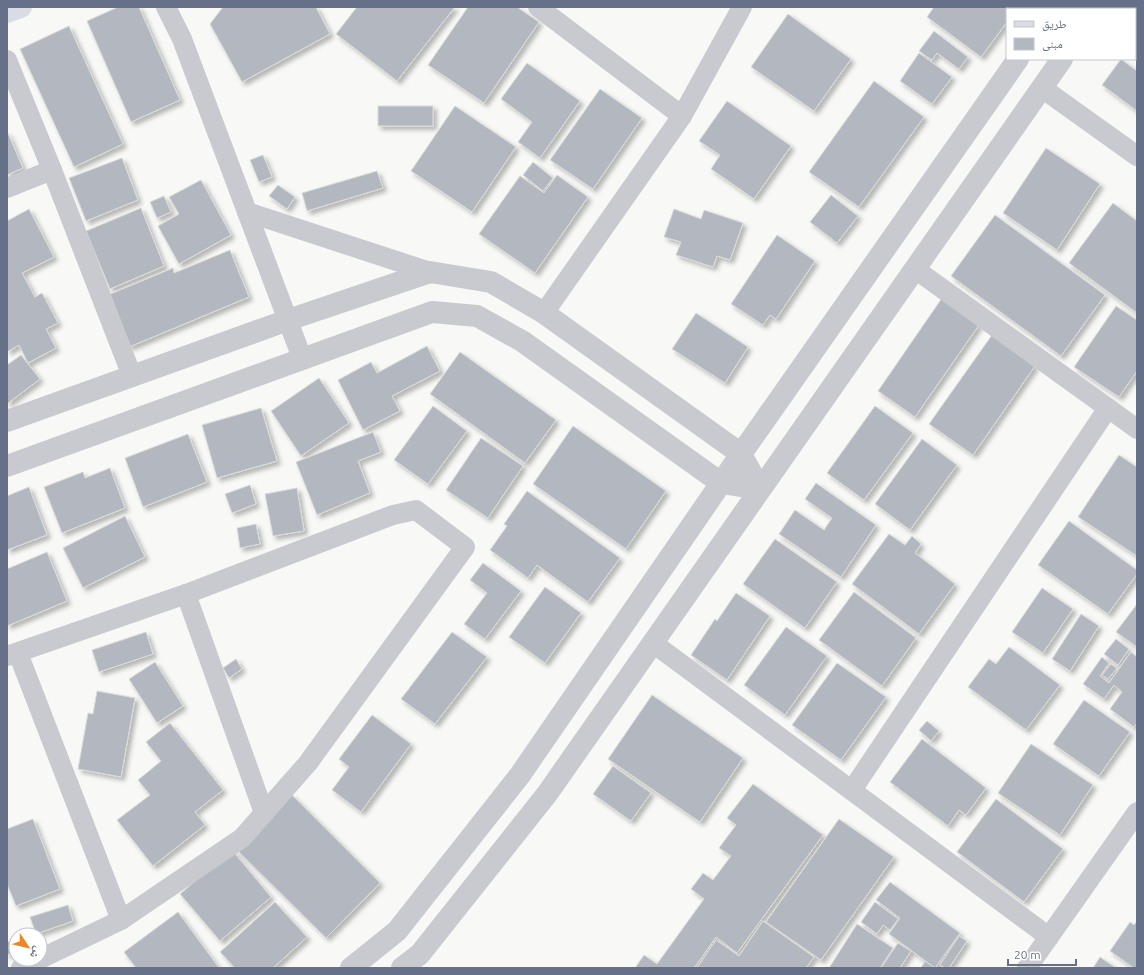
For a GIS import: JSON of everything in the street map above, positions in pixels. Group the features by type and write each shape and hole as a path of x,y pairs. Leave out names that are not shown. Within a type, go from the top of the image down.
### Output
{"main road":[{"path":"7,12 21,7"}],"street":[{"path":"166,7 182,39 302,358"},
{"path":"182,7 180,17 182,39"},
{"path":"538,7 682,116"},
{"path":"544,313 682,116 742,7"},
{"path":"7,60 52,170 132,376"},
{"path":"351,968 397,931 520,775 741,454 1017,60"},
{"path":"402,968 420,954 546,794 1061,60"},
{"path":"1042,88 1137,156"},
{"path":"7,188 52,170"},
{"path":"247,212 430,272 491,282 544,313 741,454 760,489"},
{"path":"915,269 1137,429"},
{"path":"7,421 288,320 430,272"},
{"path":"7,466 432,312 477,316 522,341 721,484 760,489"},
{"path":"852,790 1108,408"},
{"path":"48,955 121,920 242,838 308,763 465,547 416,510 393,515 186,594 12,654 121,920"},
{"path":"186,594 264,813"},
{"path":"653,643 1049,936"},
{"path":"1027,968 1137,812"}],"building":[{"path":"118,7 139,7 180,100 131,122 87,21"},
{"path":"223,7 316,7 330,34 242,82 210,24"},
{"path":"357,7 455,7 397,81 336,34"},
{"path":"468,7 517,7 539,22 484,103 428,65"},
{"path":"934,7 1010,8 1006,8 1006,23 981,57 927,17"},
{"path":"788,14 851,59 814,111 751,67"},
{"path":"69,26 123,144 74,167 20,49"},
{"path":"934,31 968,57 959,69 937,53 932,60 919,51"},
{"path":"919,53 952,77 932,104 900,81"},
{"path":"1120,60 1122,60 1137,71 1137,111 1102,85"},
{"path":"527,63 580,101 540,158 518,142 532,122 501,99"},
{"path":"874,81 924,117 859,207 809,172"},
{"path":"600,89 642,118 593,189 550,160"},
{"path":"727,101 791,146 754,199 711,169 720,155 699,141"},
{"path":"378,106 433,106 433,126 378,126"},
{"path":"455,106 516,147 472,212 411,171"},
{"path":"7,131 23,168 7,175"},
{"path":"1046,148 1100,184 1057,250 1003,213"},
{"path":"263,155 272,177 259,182 250,160"},
{"path":"122,158 138,200 86,221 69,178"},
{"path":"533,162 553,178 543,191 523,175"},
{"path":"377,171 383,188 307,211 302,193"},
{"path":"557,175 588,197 535,273 479,234 520,176 544,193"},
{"path":"201,180 231,235 179,264 158,226 179,214 169,197"},
{"path":"278,185 295,197 287,209 269,196"},
{"path":"831,195 858,216 837,243 810,222"},
{"path":"164,196 171,212 157,218 150,202"},
{"path":"1113,203 1137,221 1137,313 1069,263"},
{"path":"141,208 164,266 110,289 86,231"},
{"path":"29,209 54,257 22,273 35,297 42,293 58,323 46,329 56,348 28,363 19,345 7,352 7,221"},
{"path":"674,209 701,219 704,210 743,223 730,260 717,256 713,267 676,255 681,242 664,237"},
{"path":"995,215 1105,295 1061,356 951,276"},
{"path":"777,235 815,261 776,319 770,315 763,325 731,304"},
{"path":"230,250 249,297 129,347 108,295 173,268 174,273"},
{"path":"942,298 979,325 915,417 878,391"},
{"path":"1116,306 1137,320 1137,371 1119,397 1074,367"},
{"path":"696,313 748,347 725,383 672,349"},
{"path":"992,335 1035,366 973,455 929,424"},
{"path":"427,346 440,371 392,396 400,411 363,430 338,380 371,362 377,373"},
{"path":"460,352 556,420 525,463 430,394"},
{"path":"21,355 40,379 7,404 7,365"},
{"path":"319,378 349,423 301,456 271,411"},
{"path":"433,406 467,431 428,484 394,460"},
{"path":"875,406 913,433 864,500 827,473"},
{"path":"261,408 277,461 217,478 202,425"},
{"path":"573,426 666,491 626,549 533,484"},
{"path":"373,432 381,452 358,461 370,493 317,515 296,462"},
{"path":"188,434 207,482 143,507 125,458"},
{"path":"481,438 523,466 488,518 446,490"},
{"path":"922,439 957,465 910,530 875,504"},
{"path":"1119,455 1137,467 1137,556 1078,517"},
{"path":"110,468 125,508 62,533 44,487 83,472 85,478"},
{"path":"816,483 876,525 841,577 779,534 795,510 824,530 832,518 805,499"},
{"path":"250,485 256,504 232,513 225,494"},
{"path":"29,487 47,535 7,550 7,496"},
{"path":"297,488 304,531 273,536 265,494"},
{"path":"527,491 620,558 588,602 537,565 528,578 490,550 507,526 504,524"},
{"path":"125,516 145,557 83,588 63,548"},
{"path":"1069,521 1137,570 1137,574 1108,614 1038,565"},
{"path":"256,524 260,544 240,548 237,528"},
{"path":"889,534 905,545 912,536 921,544 915,553 955,584 919,634 852,584"},
{"path":"775,539 837,582 805,628 743,584"},
{"path":"47,552 67,601 7,626 7,569"},
{"path":"483,563 521,591 485,639 464,624 487,593 470,580"},
{"path":"545,587 581,613 545,663 509,637"},
{"path":"1042,588 1073,609 1043,653 1012,632"},
{"path":"854,592 916,638 882,686 819,640"},
{"path":"736,593 770,616 727,680 691,655 715,619 717,621"},
{"path":"1137,604 1137,647 1116,632"},
{"path":"1081,614 1099,626 1070,671 1052,659"},
{"path":"786,627 827,656 785,715 744,685"},
{"path":"146,632 153,654 99,672 92,650"},
{"path":"452,632 487,657 435,724 401,699"},
{"path":"1116,639 1129,649 1118,665 1104,654"},
{"path":"1009,647 1060,685 1026,730 968,687 989,659 996,664"},
{"path":"1131,652 1137,657 1137,723 1134,727 1110,709 1122,692 1114,685 1104,699 1083,684 1102,657 1109,663 1100,676 1109,683"},
{"path":"236,659 242,669 229,678 223,668"},
{"path":"155,662 183,706 157,723 129,679"},
{"path":"837,663 886,697 841,760 792,725"},
{"path":"1111,664 1117,668 1108,679 1102,675"},
{"path":"97,691 135,698 121,777 78,769 88,713 93,714"},
{"path":"652,695 743,758 700,822 608,759"},
{"path":"1084,700 1130,732 1099,776 1053,744"},
{"path":"372,715 411,744 361,812 332,790 349,767 339,759"},
{"path":"927,721 939,731 931,741 919,730"},
{"path":"170,723 223,790 195,812 205,825 153,866 117,820 150,795 138,780 161,761 146,742"},
{"path":"922,739 986,788 966,815 959,810 948,826 890,782"},
{"path":"1031,744 1093,785 1060,835 998,793"},
{"path":"613,766 651,793 631,821 593,794"},
{"path":"753,784 823,835 737,953 716,937 694,968 635,968 644,955 657,964 704,899 691,889 703,873 713,880 731,856 719,848 736,825 727,818"},
{"path":"291,794 380,883 326,938 236,849"},
{"path":"996,799 1063,849 1024,902 957,852"},
{"path":"33,819 60,889 16,906 7,884 7,829"},
{"path":"839,819 894,857 821,960 766,922"},
{"path":"232,850 271,897 220,941 180,894"},
{"path":"890,882 960,933 935,968 889,934 900,918 876,900"},
{"path":"275,902 307,937 273,968 235,968 220,952"},
{"path":"875,902 898,919 890,930 883,925 877,934 861,922"},
{"path":"68,905 73,921 48,930 48,927 34,927 30,917"},
{"path":"178,912 219,968 136,968 124,952"},
{"path":"763,921 814,957 806,968 697,968 716,940 739,956"},
{"path":"1137,921 1137,968 1134,968 1110,951 1130,922 1134,925"},
{"path":"857,924 893,948 880,968 829,968"},
{"path":"959,936 967,941 949,968 945,968 940,965"},
{"path":"7,940 8,955 7,956"},
{"path":"898,943 911,951 900,968 881,968"},
{"path":"1100,957 1116,968 1093,968"},
{"path":"925,961 935,968 921,968"}]}
